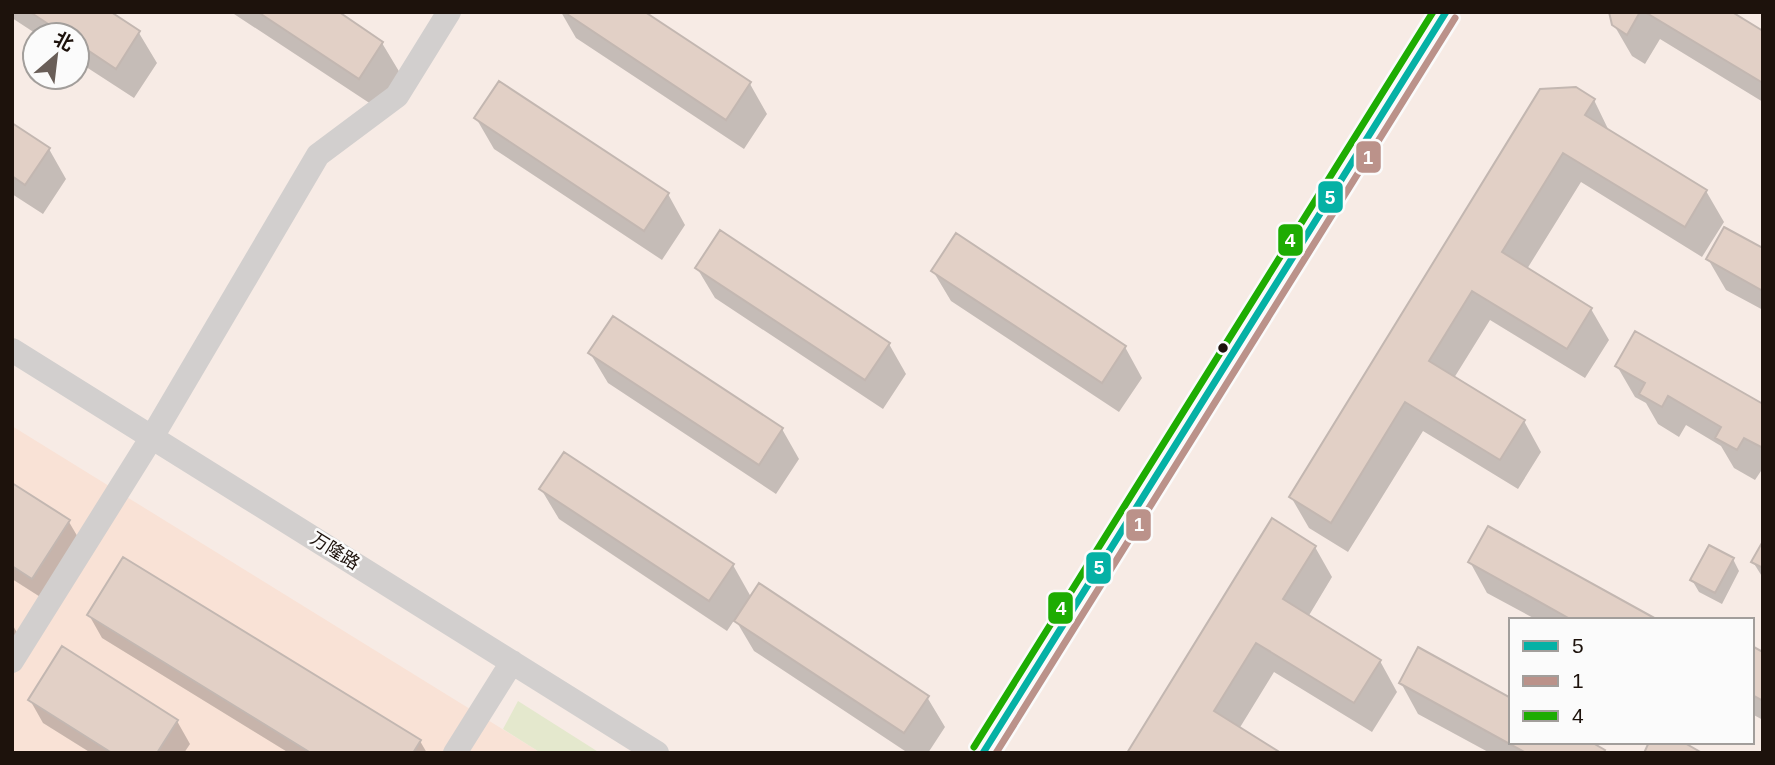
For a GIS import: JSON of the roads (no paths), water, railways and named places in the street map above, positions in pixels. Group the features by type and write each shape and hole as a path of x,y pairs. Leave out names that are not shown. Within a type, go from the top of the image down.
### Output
{"street":[{"path":"12,661 152,437 318,155 397,96 449,12"},
{"path":"983,753 1446,12"},
{"name":"万隆路","path":"12,350 657,753"},
{"path":"455,753 512,662"}]}
